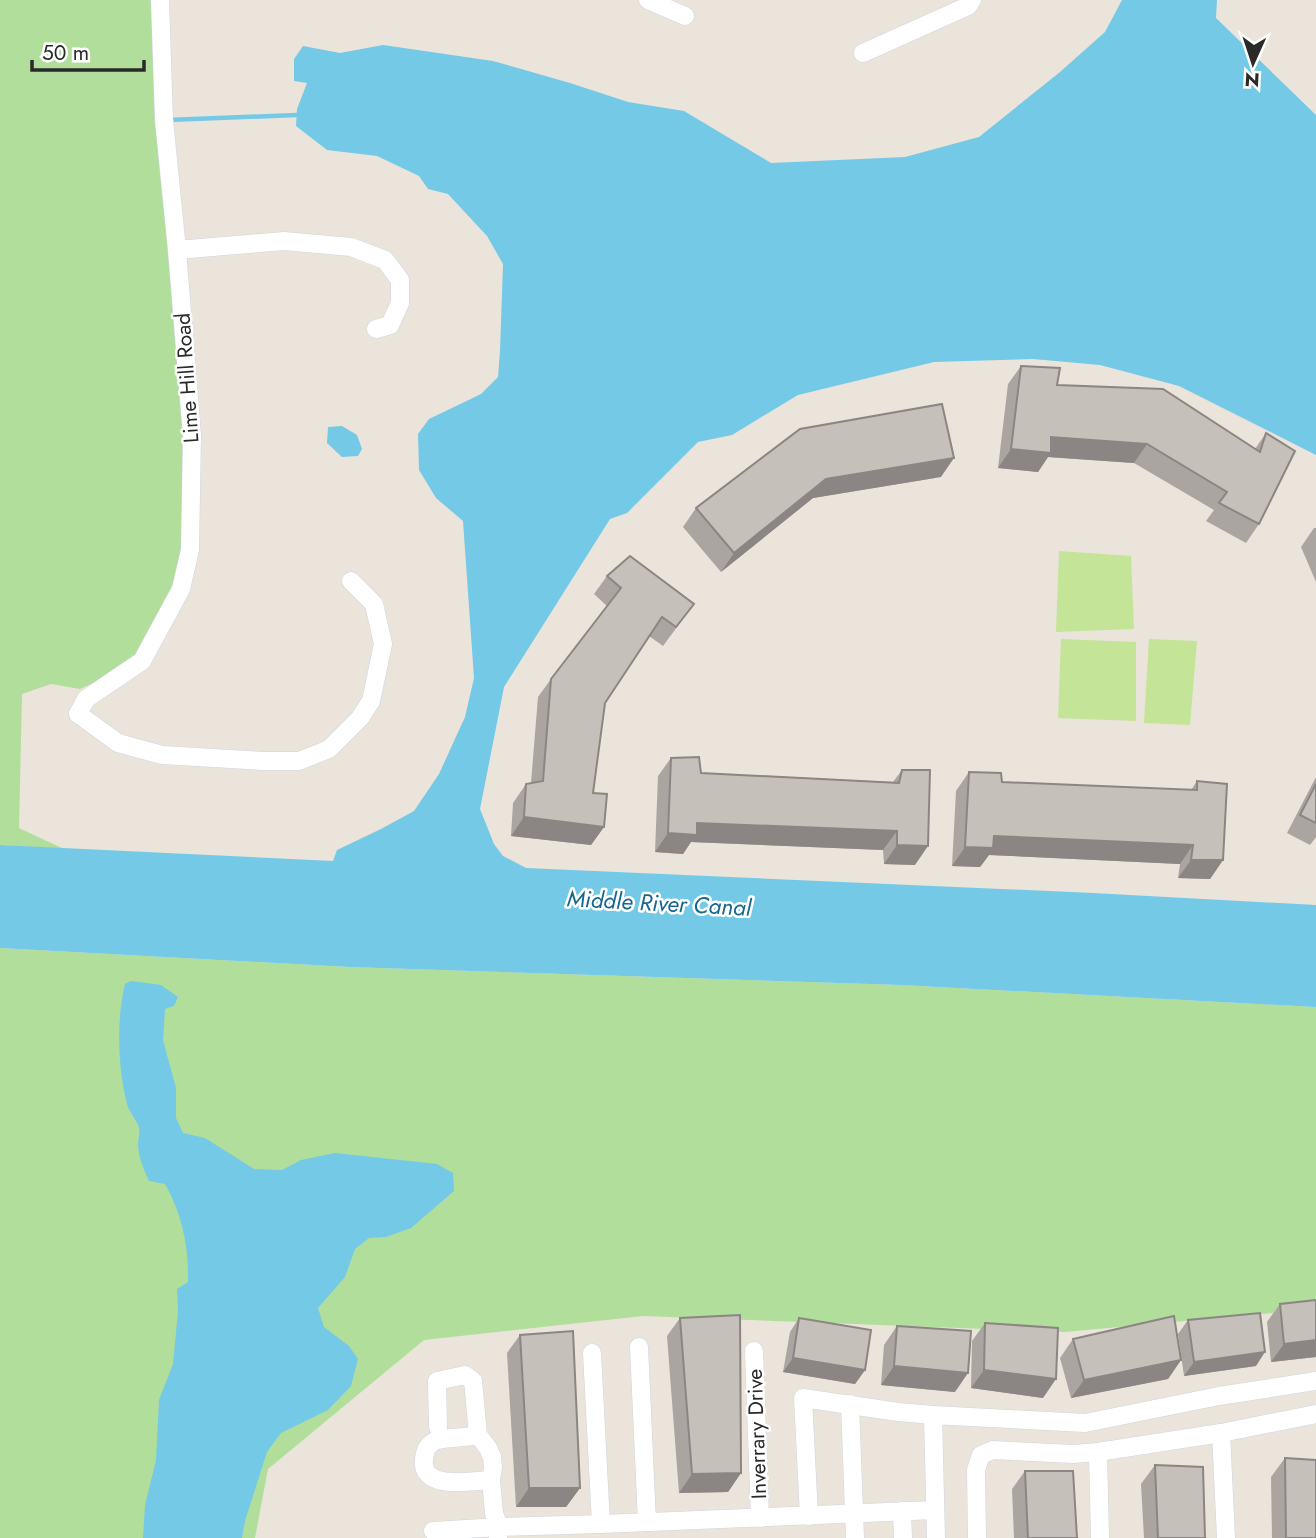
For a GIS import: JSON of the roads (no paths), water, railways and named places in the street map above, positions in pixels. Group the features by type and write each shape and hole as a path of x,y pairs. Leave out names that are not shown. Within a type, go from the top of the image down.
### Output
{"street":[{"name":"Lime Hill Road","path":"160,0 164,120 192,436 190,550 181,589 142,661 86,699 78,714 118,743 162,755 299,761 329,749 360,718 371,701 383,644 374,604 351,581"},
{"path":"648,0 685,16"},
{"path":"863,53 968,6 972,0"},
{"path":"177,250 284,241 351,247 385,260 400,280 400,303 390,325 376,329"},
{"path":"639,1347 647,1522"},
{"name":"Inverrary Drive","path":"754,1351 760,1518"},
{"path":"592,1353 597,1529"},
{"path":"438,1427 437,1381 465,1375 473,1381 478,1435 492,1457 491,1480 498,1533"},
{"path":"809,1516 803,1398 898,1412 1085,1423 1219,1396 1316,1381"},
{"path":"850,1404 855,1538"},
{"path":"977,1538 976,1470 981,1455 993,1450 1073,1454 1098,1452 1221,1433 1316,1414"},
{"path":"933,1415 936,1538"},
{"path":"1221,1433 1226,1538"},
{"path":"478,1435 433,1442 427,1447 424,1465 427,1473 443,1482 491,1480"},
{"path":"1098,1452 1100,1538"},
{"path":"433,1531 548,1532 647,1522 935,1510"},
{"path":"902,1511 903,1538"}],"water":[{"name":"Middle River Canal","path":"1122,0 1217,0 1216,18 1316,115 1316,455 1179,386 1100,365 1033,359 934,362 798,395 732,435 698,442 627,513 610,519 504,687 480,809 494,844 503,856 526,868 1316,905 1316,1007 901,985 350,967 0,948 0,845 333,861 337,850 414,811 439,774 465,717 474,678 463,521 436,498 419,470 418,434 429,419 481,394 498,377 503,264 487,236 448,194 428,189 419,176 377,156 327,150 296,126 297,109 307,83 294,81 294,59 303,46 340,53 383,45 493,61 628,102 684,111 771,163 905,157 979,137 1105,32"},
{"path":"342,426 357,435 362,449 358,456 342,457 327,443 328,427"},
{"path":"131,981 161,985 178,997 174,1006 165,1009 163,1040 176,1088 176,1118 183,1133 205,1138 254,1169 282,1170 301,1160 335,1153 437,1164 453,1173 454,1191 411,1228 386,1237 369,1238 355,1249 345,1277 318,1308 324,1327 349,1346 358,1359 351,1386 328,1410 281,1433 267,1452 242,1538 143,1538 145,1505 156,1460 159,1400 173,1364 178,1311 177,1289 188,1282 188,1269 186,1244 176,1207 165,1184 149,1181 138,1145 139,1128 128,1107 124,1090 119,1044 120,1013 125,984"}],"waterway":[{"path":"168,120 297,115"}]}
